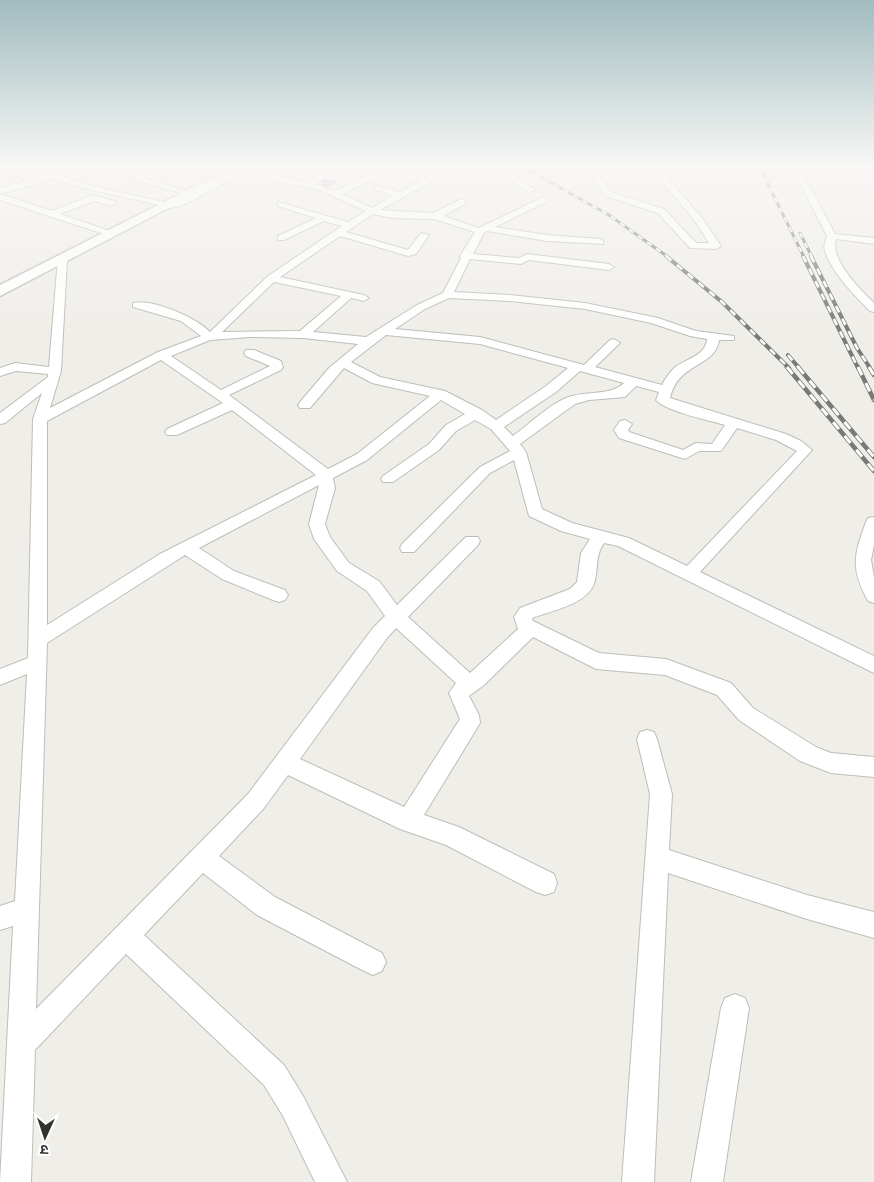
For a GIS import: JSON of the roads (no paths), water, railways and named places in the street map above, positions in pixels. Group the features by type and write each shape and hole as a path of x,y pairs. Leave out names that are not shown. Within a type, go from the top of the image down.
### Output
{"street":[{"path":"80,223 113,234"},
{"path":"0,291 133,223"},
{"path":"281,238 312,223"},
{"path":"340,223 350,226"},
{"path":"40,418 162,356 211,336 272,278 354,223"},
{"path":"461,223 483,229 547,238 600,242"},
{"path":"447,294 465,256 483,229 495,223"},
{"path":"672,223 693,246 716,246 701,223"},
{"path":"825,223 832,236 829,246 830,253 851,286 874,309"},
{"path":"339,233 408,253 413,252 424,235"},
{"path":"832,236 874,241"},
{"path":"465,256 521,261 527,257 609,268"},
{"path":"15,1182 38,662 40,418 55,374 62,260"},
{"path":"272,278 364,298"},
{"path":"305,406 332,371 368,341 421,307 447,294 585,306 654,320 694,334 730,338"},
{"path":"303,335 349,295"},
{"path":"137,304 176,315 196,325 211,336 303,335 368,341"},
{"path":"383,331 480,341 666,390"},
{"path":"688,575 805,450 799,445 665,401 663,397 666,390 679,370 706,355 713,344 713,336"},
{"path":"496,426 583,367 614,343"},
{"path":"220,395 277,366 277,364 250,353"},
{"path":"162,356 233,404 325,474 327,488 317,524 322,539 343,568 373,586 395,616 465,680 470,682"},
{"path":"343,362 376,380 440,394 477,413 496,426 516,447 535,512 566,527 623,542 874,665"},
{"path":"0,372 15,367 55,374"},
{"path":"0,420 55,374"},
{"path":"408,548 485,470 516,447 570,401 588,396 620,394 634,381"},
{"path":"38,640 112,591 186,548 325,474 362,457 440,394"},
{"path":"172,432 233,404"},
{"path":"388,479 434,447 451,428 477,413"},
{"path":"625,424 621,430 624,435 685,455 696,447 716,448 733,423"},
{"path":"874,522 861,563 864,576 874,596"},
{"path":"600,536 589,553 585,584 570,598 526,613 522,621 530,629 596,661 666,667 697,678 724,689 746,714 808,754 831,763 874,767"},
{"path":"21,1044 256,801 380,633 472,541"},
{"path":"186,548 228,575 258,585 279,595"},
{"path":"408,821 470,723 471,716 459,697 459,693 470,682 477,679 530,629"},
{"path":"0,677 38,662"},
{"path":"638,1182 661,794 647,739"},
{"path":"284,762 408,821 451,835 545,882"},
{"path":"202,858 266,906 373,962"},
{"path":"658,858 807,907 874,925"},
{"path":"0,918 27,909"},
{"path":"126,936 274,1074 293,1106 331,1182"},
{"path":"707,1182 735,1008"}],"railway":[{"path":"620,223 668,257"},
{"path":"787,223 804,257"},
{"path":"800,233 812,257"},
{"path":"666,256 722,302 789,368"},
{"path":"803,256 858,368"},
{"path":"811,256 857,348 870,368"},
{"path":"788,355 799,368"},
{"path":"787,367 874,471"},
{"path":"798,367 874,457"},
{"path":"858,367 874,400"},
{"path":"869,367 874,375"}]}
